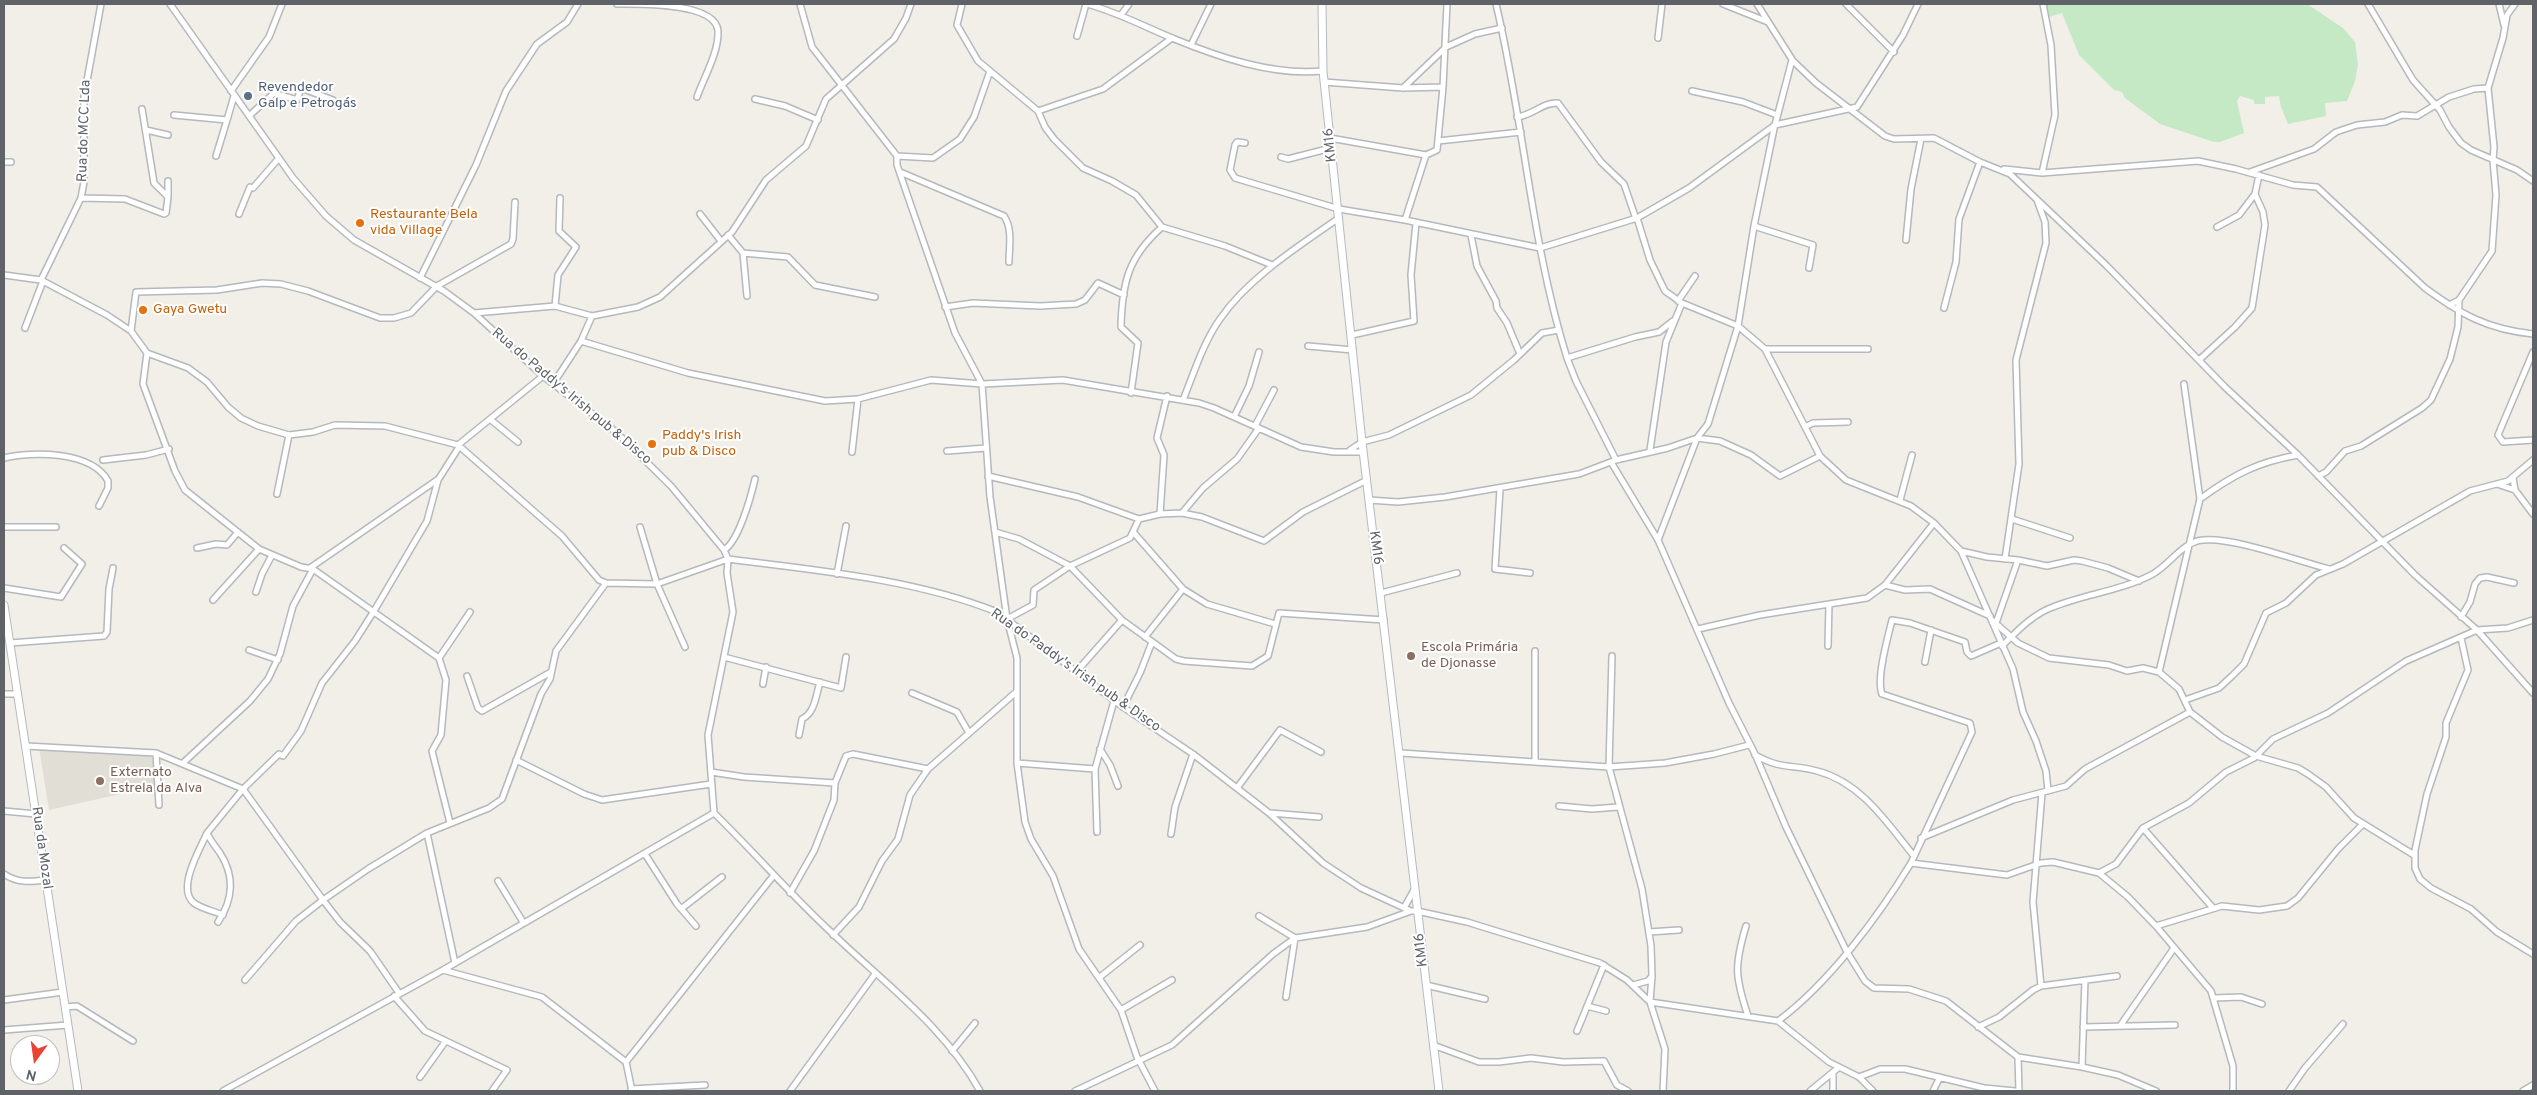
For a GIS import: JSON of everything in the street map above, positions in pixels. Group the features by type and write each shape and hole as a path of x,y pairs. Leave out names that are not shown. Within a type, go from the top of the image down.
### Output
{"street":[{"name":"Rua do MCC Lda","path":"25,328 42,281 81,198 84,182 84,97 101,4"},
{"name":"Rua do Paddy's Irish pub & Disco","path":"170,4 279,158 320,209 340,229 354,240 437,286 474,313 542,376 616,432 650,464 724,550 728,558 897,584 980,606 1008,619 1114,701 1193,754 1269,813 1323,863 1361,888 1404,908 1467,922 1604,965 1634,985 1650,1002"},
{"path":"216,156 227,120 232,94 269,37 282,4"},
{"path":"420,278 476,164 506,91 537,44 567,22 578,4"},
{"path":"617,4 670,6 704,13 714,19 718,29 718,41 698,97"},
{"path":"800,4 812,47 897,156 900,172 955,333 982,384 988,476 995,532 1008,619 1017,658 1015,693 1018,785 1028,832 1053,876 1079,949 1121,1010 1137,1057 1141,1061 1155,1091"},
{"path":"474,313 555,306 592,316 647,305 660,297 728,236 766,180 806,146 826,99 894,39 912,4"},
{"path":"962,4 956,20 959,32 978,61 1038,111 1045,127 1054,140 1083,168 1112,181 1136,195 1162,227 1226,246 1272,265"},
{"path":"1077,36 1087,4 1121,15 1191,45 1261,66 1300,73 1324,70"},
{"path":"1121,15 1128,4"},
{"path":"1191,45 1211,4"},
{"name":"KM16","path":"1322,4 1324,82 1340,217 1363,452 1401,753 1414,890 1414,911 1426,985 1439,1091"},
{"path":"1330,138 1426,154 1431,154 1437,150 1444,87 1447,4"},
{"path":"1496,4 1521,132 1540,248 1567,358 1613,461 1658,540 1786,827 1847,952 1865,981 1874,988 1909,989 1932,995 1946,1002 2018,1057 2118,1075 2156,1091"},
{"path":"1658,38 1662,4"},
{"path":"1723,4 1768,22"},
{"path":"1757,4 1792,60 1816,83 1890,138 1940,140 1980,162 2003,169 2042,173 2198,161 2321,189 2425,288 2460,311 2489,326 2533,334"},
{"path":"1846,4 1894,52"},
{"path":"1244,143 1237,142 1235,145 1230,170 1235,178 1339,209 1416,222 1540,248 1551,243 1637,219 1689,188 1775,125 1851,110 1862,101 1869,87 1894,52 1918,4"},
{"path":"2042,173 2054,115 2051,45 2043,4"},
{"path":"2368,4 2413,80 2435,104 2461,143 2471,150 2517,170 2533,181"},
{"path":"2499,4 2504,28"},
{"path":"2449,304 2459,300 2492,252 2496,195 2493,160 2494,147 2488,88 2507,15 2515,4"},
{"path":"1403,88 1446,47 1475,34 1502,28"},
{"path":"1038,111 1103,89 1172,38"},
{"path":"1775,125 1792,60"},
{"path":"1658,540 1697,438 1708,424 1738,326 1754,226 1760,205 1775,125 1792,60"},
{"path":"897,156 933,158 960,139 974,117 990,71"},
{"path":"1324,82 1403,88 1444,87"},
{"path":"248,116 274,93 297,100 301,88 333,100"},
{"path":"2250,172 2314,149 2336,132 2358,125 2385,122 2402,115 2418,116 2435,104 2456,94 2488,88"},
{"path":"1692,91 1743,102 1778,115"},
{"path":"755,99 785,106 818,120"},
{"path":"1517,117 1533,113 1546,104 1558,103 1602,162 1624,184 1650,260 1662,287 1680,302 1738,326 1765,349 1820,456 1846,480 1900,500 1934,522 1961,551 2013,669 2026,722 2042,758 2048,791"},
{"path":"142,109 154,183 168,197"},
{"path":"174,115 227,120"},
{"path":"146,130 168,135"},
{"path":"1438,141 1521,132"},
{"path":"1906,240 1911,189 1921,138"},
{"path":"1281,157 1288,159 1331,148"},
{"path":"1405,220 1426,154"},
{"path":"239,214 250,187 254,188 279,158"},
{"path":"4,162 11,162"},
{"path":"1944,308 1956,262 1959,219 1980,162"},
{"path":"2003,169 2036,198 2298,456 2382,542 2477,630 2533,693"},
{"path":"900,172 1004,216 1009,233 1009,262"},
{"path":"2217,227 2239,215 2255,194 2259,175"},
{"path":"81,198 125,199 164,214 168,197 168,181"},
{"path":"2199,360 2235,327 2252,308 2265,225 2263,212 2255,194"},
{"path":"555,306 558,275 576,247 560,231 560,198"},
{"path":"2005,559 2019,464 2016,360 2046,243 2046,222 2036,198"},
{"path":"131,331 136,292 217,290 262,283 281,284 308,291 380,318 402,316 411,313 437,286 511,244 513,239 515,202"},
{"path":"700,214 721,241"},
{"path":"1183,400 1206,344 1220,319 1272,265 1340,217"},
{"path":"1352,335 1414,321 1411,275 1416,222"},
{"path":"1754,226 1813,245 1809,268"},
{"path":"1131,393 1138,343 1122,327 1124,295 1135,256 1147,240 1162,227"},
{"path":"1471,235 1477,266 1496,301 1497,308 1507,323 1520,354"},
{"path":"728,236 744,253 747,296"},
{"path":"744,253 788,257 815,285 875,297"},
{"path":"4,275 42,281 107,316 131,331 147,353 181,364 196,373 241,418 289,435 313,432 335,425 368,425 398,429 459,446 562,536 599,580 606,583 657,584 728,558 727,573 733,612 708,735 714,814 790,893 875,974 917,1009 970,1073 980,1091"},
{"path":"1650,450 1666,342 1680,302 1695,276"},
{"path":"946,307 973,303 1040,306 1076,304 1084,300 1095,284 1098,283 1124,295"},
{"path":"2318,476 2326,472 2345,451 2361,446 2431,400 2450,359 2460,311 2459,300"},
{"path":"553,384 581,341 592,316"},
{"path":"1567,358 1635,337 1659,332 1673,321"},
{"path":"1350,451 1362,442 1389,436 1471,395 1520,354 1542,332 1559,330"},
{"path":"581,341 682,371 731,383 825,401 858,399 930,380 982,384 1063,380 1131,393 1167,396 1214,408 1313,450 1363,452"},
{"path":"1308,346 1353,350"},
{"path":"1765,349 1868,349"},
{"path":"1234,417 1249,386 1259,352"},
{"path":"2533,352 2498,435 2503,442 2533,440"},
{"path":"147,353 143,384 169,449 175,471 185,490 259,549 301,567 311,568 439,658 446,680 441,735 432,751 450,823"},
{"path":"223,915 195,904 188,897 186,889 189,874 207,833 243,789 279,754 283,756 301,731 322,683 355,641 431,514 438,480 459,446 542,376"},
{"path":"2159,672 2200,499 2184,384"},
{"path":"1182,513 1204,488 1237,459 1257,427 1274,390"},
{"path":"1160,514 1164,454 1157,438 1167,396"},
{"path":"852,452 858,399"},
{"path":"491,420 518,442"},
{"path":"1805,427 1813,422 1848,422"},
{"path":"278,494 289,435"},
{"path":"1369,500 1398,502 1500,489 1578,474 1613,461 1650,450 1668,448 1697,438 1720,441 1751,455 1780,476 1820,456"},
{"path":"947,451 986,448"},
{"path":"103,460 146,455 169,449"},
{"path":"4,458 45,453 74,459 90,466 108,481 108,488 99,506"},
{"path":"1900,500 1912,455"},
{"path":"2200,499 2258,464 2298,456"},
{"path":"2185,700 2219,688 2232,676 2248,656 2266,613 2286,603 2309,580 2382,542 2470,491 2513,478 2533,460"},
{"path":"988,476 1078,497 1139,519 1160,514 1182,513 1202,518 1264,541 1303,512 1367,480"},
{"path":"2513,478 2515,490 2533,514"},
{"path":"724,550 731,543 750,502 755,479"},
{"path":"182,763 250,701 268,679 278,660 293,606 311,568 438,480"},
{"path":"2496,484 2515,490"},
{"path":"1500,489 1495,570 1530,573"},
{"path":"1008,619 1030,608 1035,602 1034,590 1070,566 1130,538 1139,519"},
{"path":"2012,519 2070,538"},
{"path":"1698,629 1721,622 1867,598 1885,585 1934,522"},
{"path":"837,574 846,526"},
{"path":"4,527 56,527"},
{"path":"640,528 657,584 685,648"},
{"path":"197,548 216,544 227,545 238,532"},
{"path":"995,532 1020,539 1070,566 1122,620 1176,659 1184,661 1252,666 1268,656 1279,613 1384,620"},
{"path":"1134,533 1183,589 1207,604 1275,624"},
{"path":"1778,1021 1792,1010 1847,952 1899,884 1911,863 1972,732 1970,723 1885,695 1880,691 1886,644 1892,620 1965,642 1967,652 1971,656 2001,644 2026,623 2052,607 2139,581 2160,570 2190,544 2206,539 2330,569"},
{"path":"4,588 61,597 82,564 64,548"},
{"path":"213,600 259,549"},
{"path":"1961,551 2047,566 2074,560 2082,561 2108,568 2139,581"},
{"path":"256,592 262,574 272,555"},
{"path":"1996,623 2018,560"},
{"path":"10,643 104,636 107,632 109,590 113,568"},
{"path":"1381,593 1457,573"},
{"path":"2461,616 2470,602 2475,584 2480,578 2486,577 2514,583"},
{"path":"246,980 296,921 323,900 368,869 427,834 489,808 502,799 541,694 550,679 556,651 606,583"},
{"path":"1885,585 1905,590 1930,589 1990,618 2010,637 2034,652 2058,660 2110,665 2127,671 2143,668 2159,672 2179,689 2190,712 2222,737 2256,756 2298,768 2308,774 2326,787 2354,818 2414,855"},
{"path":"1146,637 1183,589"},
{"name":"Rua da Mozal","path":"4,604 78,1091"},
{"path":"1828,646 1830,604"},
{"path":"439,658 470,612"},
{"path":"1077,671 1122,620"},
{"path":"2099,873 2116,864 2143,828 2189,802 2226,772 2256,756 2273,739 2328,713 2406,661 2477,630 2508,628 2533,620"},
{"path":"1925,662 1930,630"},
{"path":"2461,638 2468,670 2446,723 2446,737 2427,794 2414,855 2418,876 2431,888 2471,909 2497,932 2533,954"},
{"path":"1123,707 1140,674 1152,642"},
{"path":"249,650 278,660"},
{"path":"1535,651 1535,760"},
{"path":"724,656 842,687 846,657"},
{"path":"1612,656 1609,766 1618,806 1642,889 1649,932 1652,976 1650,1002 1666,1057 1663,1091"},
{"path":"763,684 766,667"},
{"path":"467,676 478,708 482,711 551,672"},
{"path":"799,735 802,719 809,716 812,712 820,682"},
{"path":"912,692 957,712 969,733"},
{"path":"834,935 859,907 882,860 898,839 910,796 928,768 1015,693"},
{"path":"4,694 17,694"},
{"path":"1097,832 1095,769 1114,701"},
{"path":"1921,838 2013,800 2066,786 2085,769 2190,712"},
{"path":"1237,788 1280,730 1321,752"},
{"path":"1401,753 1609,766 1665,763 1714,754 1749,744"},
{"path":"26,746 156,753 243,789 340,922 370,950 396,995 423,1029 445,1042 508,1070 492,1091"},
{"path":"1100,749 1110,765 1118,786"},
{"path":"156,753 159,805"},
{"path":"790,893 814,851 834,800 836,783 846,756 853,754 928,768"},
{"path":"1171,834 1175,807 1193,754"},
{"path":"1755,754 1773,765 1817,771 1857,790 1914,856"},
{"path":"516,760 584,794 602,800 711,784"},
{"path":"1017,764 1095,769"},
{"path":"711,772 744,777 836,783"},
{"path":"2041,986 2033,902 2042,793"},
{"path":"1560,806 1592,809 1618,806"},
{"path":"4,811 36,814"},
{"path":"1269,813 1319,817"},
{"path":"223,1091 443,970 714,814"},
{"path":"2354,818 2356,830"},
{"path":"2156,926 2222,906 2259,910 2287,906 2298,898 2363,824"},
{"path":"2143,828 2213,908"},
{"path":"207,833 226,865 231,881 230,899 218,922"},
{"path":"427,834 455,963"},
{"path":"645,854 681,909 696,926"},
{"path":"1911,863 2007,875 2036,864 2058,862 2099,873 2128,897 2156,926 2207,985 2214,998 2233,1066 2233,1091"},
{"path":"4,874 12,880 26,882 45,880"},
{"path":"626,1062 774,875"},
{"path":"681,909 722,877"},
{"path":"498,881 524,922"},
{"path":"1404,908 1414,890"},
{"path":"1075,1091 1141,1061 1180,1039 1273,954 1295,938 1367,927 1414,911"},
{"path":"1260,916 1295,938"},
{"path":"1746,926 1736,972 1748,1016"},
{"path":"1649,932 1679,930"},
{"path":"1286,997 1295,938"},
{"path":"1100,977 1140,945"},
{"path":"2120,1026 2174,948"},
{"path":"1577,1031 1604,965"},
{"path":"443,970 542,997 626,1062 632,1090 671,1089 706,1085"},
{"path":"790,1091 875,974"},
{"path":"1634,985 1648,980 1652,976"},
{"path":"1978,1027 1998,1017 2041,986 2117,976"},
{"path":"1121,1010 1172,980"},
{"path":"2082,1067 2085,980"},
{"path":"1426,985 1485,999"},
{"path":"4,1000 62,992"},
{"path":"2214,998 2241,997 2262,1004"},
{"path":"1650,1002 1778,1021 1838,1068 1858,1076 1873,1091"},
{"path":"65,1007 77,1006 133,1040"},
{"path":"1588,1006 1606,1011"},
{"path":"952,1051 975,1023"},
{"path":"2289,1091 2305,1068 2343,1024"},
{"path":"4,1030 68,1025"},
{"path":"2083,1027 2175,1026"},
{"path":"420,1077 445,1042"},
{"path":"1433,1045 1479,1062 1499,1062 1532,1058 1563,1062 1604,1061 1618,1086 1628,1091"},
{"path":"2018,1057 2019,1091"},
{"path":"1810,1091 1838,1068"},
{"path":"1858,1076 1880,1069 1905,1069 1984,1088 2014,1091"},
{"path":"1833,1073 1833,1091"},
{"path":"1933,1091 1940,1077"},
{"path":"2523,1091 2533,1085"}],"shaded area":[{"name":"Externato Estrela da Alva","path":"39,748 150,754 152,756 156,786 49,810"}],"green space":[{"path":"2045,4 2307,4 2343,28 2355,42 2358,65 2355,81 2347,101 2325,103 2326,116 2288,124 2279,96 2265,97 2265,104 2254,104 2254,100 2240,96 2237,101 2244,133 2220,142 2214,142 2160,124 2125,98 2122,92 2114,90 2079,55 2062,13 2049,17"}],"place":[{"name":"Revendedor Galp e Petrogás","path":"248,96"},
{"name":"Restaurante Bela vida Village","path":"360,223"},
{"name":"Gaya Gwetu","path":"143,310"},
{"name":"Paddy's Irish pub & Disco","path":"652,444"},
{"name":"Escola Primária de Djonasse","path":"1411,656"},
{"name":"Externato Estrela da Alva","path":"100,781"}]}
